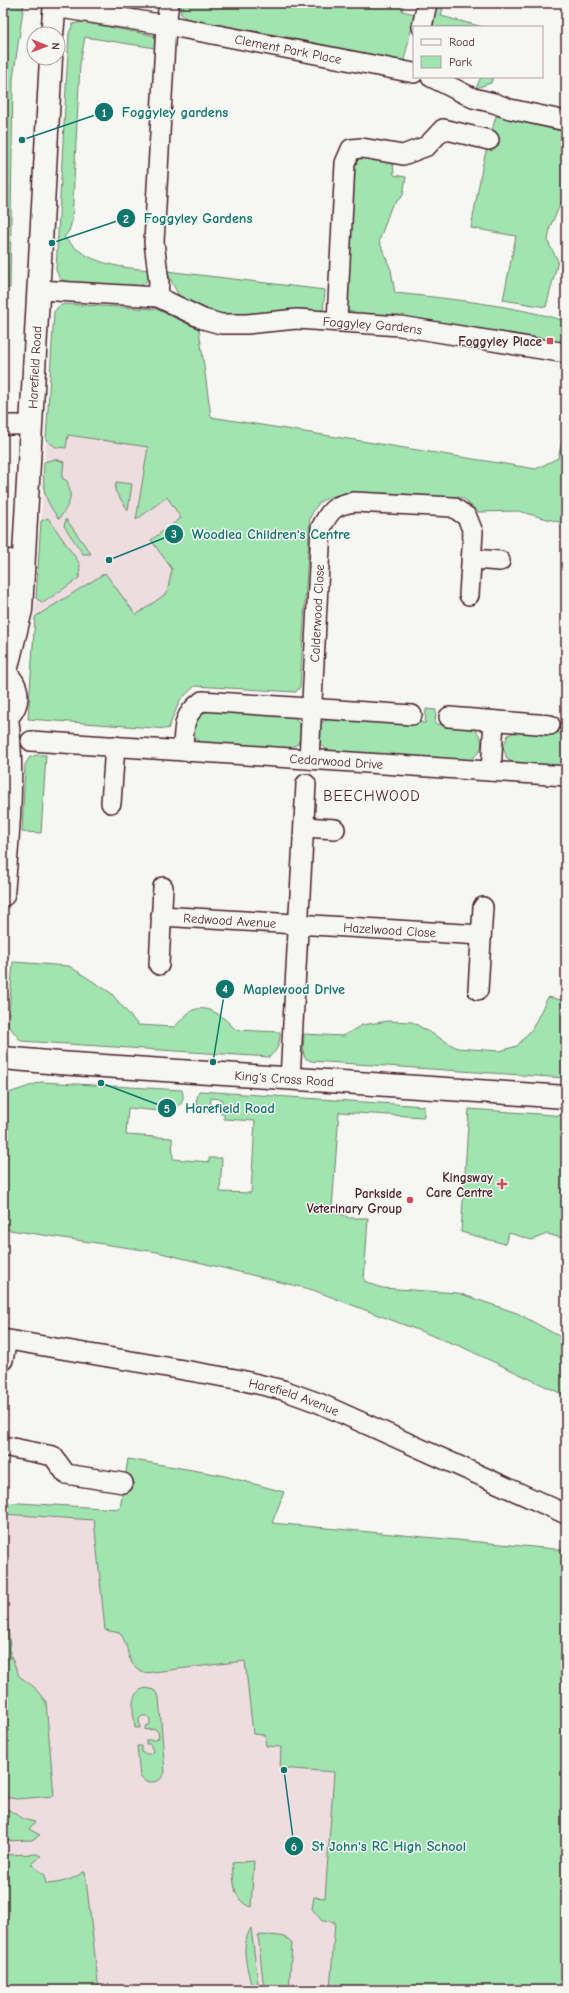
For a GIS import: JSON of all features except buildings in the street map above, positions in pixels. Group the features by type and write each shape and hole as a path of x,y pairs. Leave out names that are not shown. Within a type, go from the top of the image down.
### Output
{"street":[{"path":"158,297 159,282 154,242 166,25 169,3"},
{"path":"422,26 427,3"},
{"path":"43,26 50,4"},
{"path":"50,4 51,26"},
{"name":"Clement Park Place","path":"50,4 413,68"},
{"name":"Harefield Road","path":"3,613 8,572 10,425 37,66"},
{"name":"Harefield Road","path":"3,895 10,794 11,747 5,718 16,704 17,695 11,680 4,674 20,610 51,66"},
{"path":"433,78 473,98 510,109 566,121"},
{"path":"337,321 345,163 351,149 362,148 403,155 427,146 443,129 489,140"},
{"name":"Foggyley Gardens","path":"39,290 158,297 202,319 221,324 248,324 297,319 400,326 566,353"},
{"name":"Calderwood Close","path":"309,759 321,528 328,514 339,504 354,502 453,507 467,517 473,532 469,595"},
{"path":"472,559 500,561"},
{"path":"183,751 184,727 190,710 202,701 412,715"},
{"path":"450,717 550,725"},
{"path":"491,771 494,721"},
{"name":"Cedarwood Drive","path":"31,740 566,776"},
{"path":"111,803 115,746"},
{"path":"290,1079 306,784"},
{"path":"304,827 334,829"},
{"path":"158,965 163,887"},
{"path":"478,990 483,907"},
{"name":"Redwood Avenue","path":"161,916 298,924"},
{"name":"Hazelwood Close","path":"298,924 482,935"},
{"name":"King's Cross Road","path":"3,1058 566,1097"},
{"path":"3,1360 5,1340"},
{"name":"Harefield Avenue","path":"5,1340 236,1379 283,1390 319,1402 566,1514"},
{"path":"3,1446 53,1456 66,1474 123,1483"}],"shaded area":[{"path":"47,424 188,446 168,729 28,719"},
{"path":"3,1502 566,1550 566,1990 3,1990"}],"green space":[{"path":"3,3 24,3 13,79 10,288 3,288"},
{"path":"102,3 140,3 140,9"},
{"path":"179,3 404,3 402,11 415,14 403,64 306,46 293,38 187,19 181,14"},
{"path":"432,3 444,3 441,16 479,26 431,26"},
{"path":"82,22 156,36 155,48 85,37 80,64 72,221 69,231 64,237 73,246 93,259 114,265 151,270 147,281 138,288 64,281 59,277 56,270 69,33 73,24"},
{"path":"481,78 493,78 491,83 476,88"},
{"path":"496,116 566,132 566,192 550,227 548,242 558,261 546,307 503,300 516,236 471,228 483,163"},
{"path":"360,156 393,162 394,175 406,177 403,195 391,207 379,241 391,270 395,293 460,300 503,307 545,315 566,321 566,343 402,316 343,314 350,168"},
{"path":"166,271 325,290 323,312 248,318 203,312 179,296"},
{"path":"64,304 156,309 199,329 211,417 536,469 558,458 566,425 566,524 518,511 478,512 463,498 371,493 336,495 322,501 314,510 310,518 300,687 296,692 195,686 180,700 168,729 28,719 35,617 105,573 136,615 167,593 172,569 151,540 181,518 167,497 136,520 148,447 68,435 66,448 56,447 46,440 54,312 58,307"},
{"path":"55,459 64,462 62,478 67,481 70,492 68,505 59,519 49,504 44,486 44,462"},
{"path":"116,482 132,484 128,510 115,491"},
{"path":"48,518 80,564 79,578 43,603 36,598 41,521"},
{"path":"66,519 91,554 83,554 64,526"},
{"path":"209,709 290,714 297,720 302,732 298,744 288,748 203,744 194,738 193,724 194,720 199,714"},
{"path":"426,709 436,710 435,724 472,726 480,736 482,745 478,753 468,761 330,751 320,745 317,733 322,722 334,717 425,723"},
{"path":"566,718 566,768 516,764 507,759 503,747 508,735 519,730 564,733"},
{"path":"36,755 46,755 41,833 22,832 25,765 29,758"},
{"path":"13,962 69,966 111,993 138,1025 174,1027 193,1010 206,1009 212,1011 227,1021 236,1030 280,1032 280,1040 275,1052 269,1057 21,1041 8,1025"},
{"path":"548,997 566,1001 566,1078 311,1061 305,1058 303,1052 304,1034 343,1036 362,1025 388,1021 412,1022 457,1048 500,1051 517,1046 532,1029"},
{"path":"41,1082 182,1090 183,1099 180,1105 173,1109 155,1110 128,1108 126,1135 172,1138 173,1159 209,1162 209,1158 222,1158 220,1192 251,1193 255,1121 224,1119 224,1114 221,1114 222,1099 211,1098 210,1113 200,1110 196,1102 199,1091 424,1106 424,1117 339,1112 332,1209 349,1218 368,1218 364,1281 382,1288 458,1293 517,1313 566,1340 566,1396 462,1347 313,1290 157,1252 3,1229 3,1097 6,1094"},
{"path":"469,1109 566,1116 566,1239 547,1234 532,1240 509,1233 505,1244 461,1232"},
{"path":"128,1459 221,1475 284,1492 272,1523 566,1550 566,1990 330,1990 335,1922 322,1921 312,1909 314,1897 325,1898 334,1772 280,1768 281,1747 266,1746 265,1735 253,1734 245,1661 145,1673 134,1665 129,1656 124,1639 120,1633 105,1630 94,1520 3,1514 3,1502 120,1509"},
{"path":"3,1580 11,1656 19,1676 34,1687 46,1702 54,1796 17,1799 4,1797 3,1804"},
{"path":"146,1688 154,1690 159,1697 165,1772 160,1780 153,1782 146,1782 140,1777 137,1746 142,1746 142,1752 150,1754 153,1751 150,1744 146,1744 146,1740 156,1740 159,1737 158,1732 155,1729 145,1730 145,1727 150,1724 150,1719 147,1716 142,1716 139,1719 140,1728 135,1728 133,1710 134,1698 136,1694 140,1690"},
{"path":"3,1806 23,1819 35,1822 29,1829 40,1835 32,1840 3,1841"},
{"path":"37,1854 41,1856 31,1864 45,1875 46,1884 57,1883 76,1877 85,1871 99,1990 3,1990 3,1855"},
{"path":"254,1861 251,1907 240,1900 237,1895 232,1863"},
{"path":"251,1928 259,1990 252,1990 245,1951 247,1936"},
{"path":"258,1935 282,1936 292,1943 289,1990 264,1990"}],"place":[{"name":"Foggyley gardens","path":"22,140"},
{"name":"Foggyley Gardens","path":"52,243"},
{"name":"Foggyley Place","path":"550,341"},
{"name":"Woodlea Children's Centre","path":"109,560"},
{"name":"Maplewood Drive","path":"213,1062"},
{"name":"Harefield Road","path":"101,1083"},
{"name":"Kingsway Care Centre","path":"502,1184"},
{"name":"Parkside Veterinary Group","path":"410,1200"},
{"name":"St John's RC High School","path":"284,1770"}],"district":[{"name":"BEECHWOOD","path":"372,796"}]}
